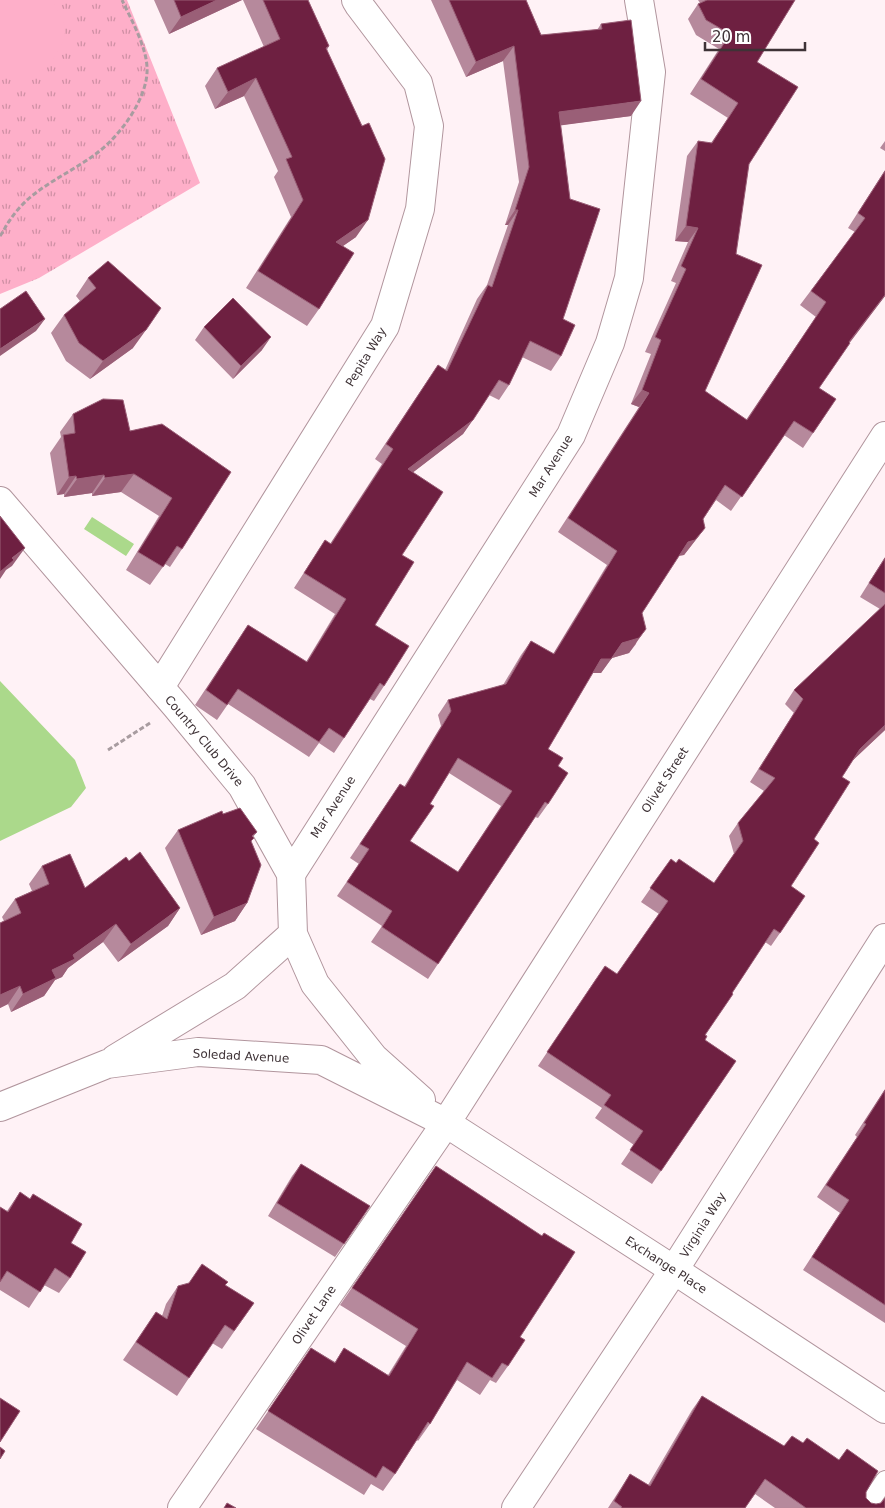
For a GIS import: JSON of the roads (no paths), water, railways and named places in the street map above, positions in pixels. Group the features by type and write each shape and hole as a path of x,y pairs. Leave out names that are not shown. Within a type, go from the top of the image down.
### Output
{"street":[{"name":"Pepita Way","path":"168,697 385,326 420,209 428,126 418,83 356,0"},
{"name":"Mar Avenue","path":"291,874 571,435 610,343 629,278 650,72 639,0"},
{"name":"Olivet Street","path":"446,1123 885,436"},
{"name":"Country Club Drive","path":"0,502 242,786 291,874 293,934 315,984 374,1058 446,1123"},
{"path":"107,1064 235,986 293,934"},
{"name":"Virginia Way","path":"516,1508 674,1270 885,938"},
{"name":"Soledad Avenue","path":"3,1107 107,1064 198,1052 321,1060 446,1123"},
{"name":"Exchange Place","path":"446,1123 885,1409"},
{"name":"Olivet Lane","path":"182,1508 446,1123"}],"lane":[{"path":"866,1508 885,1480"}]}
